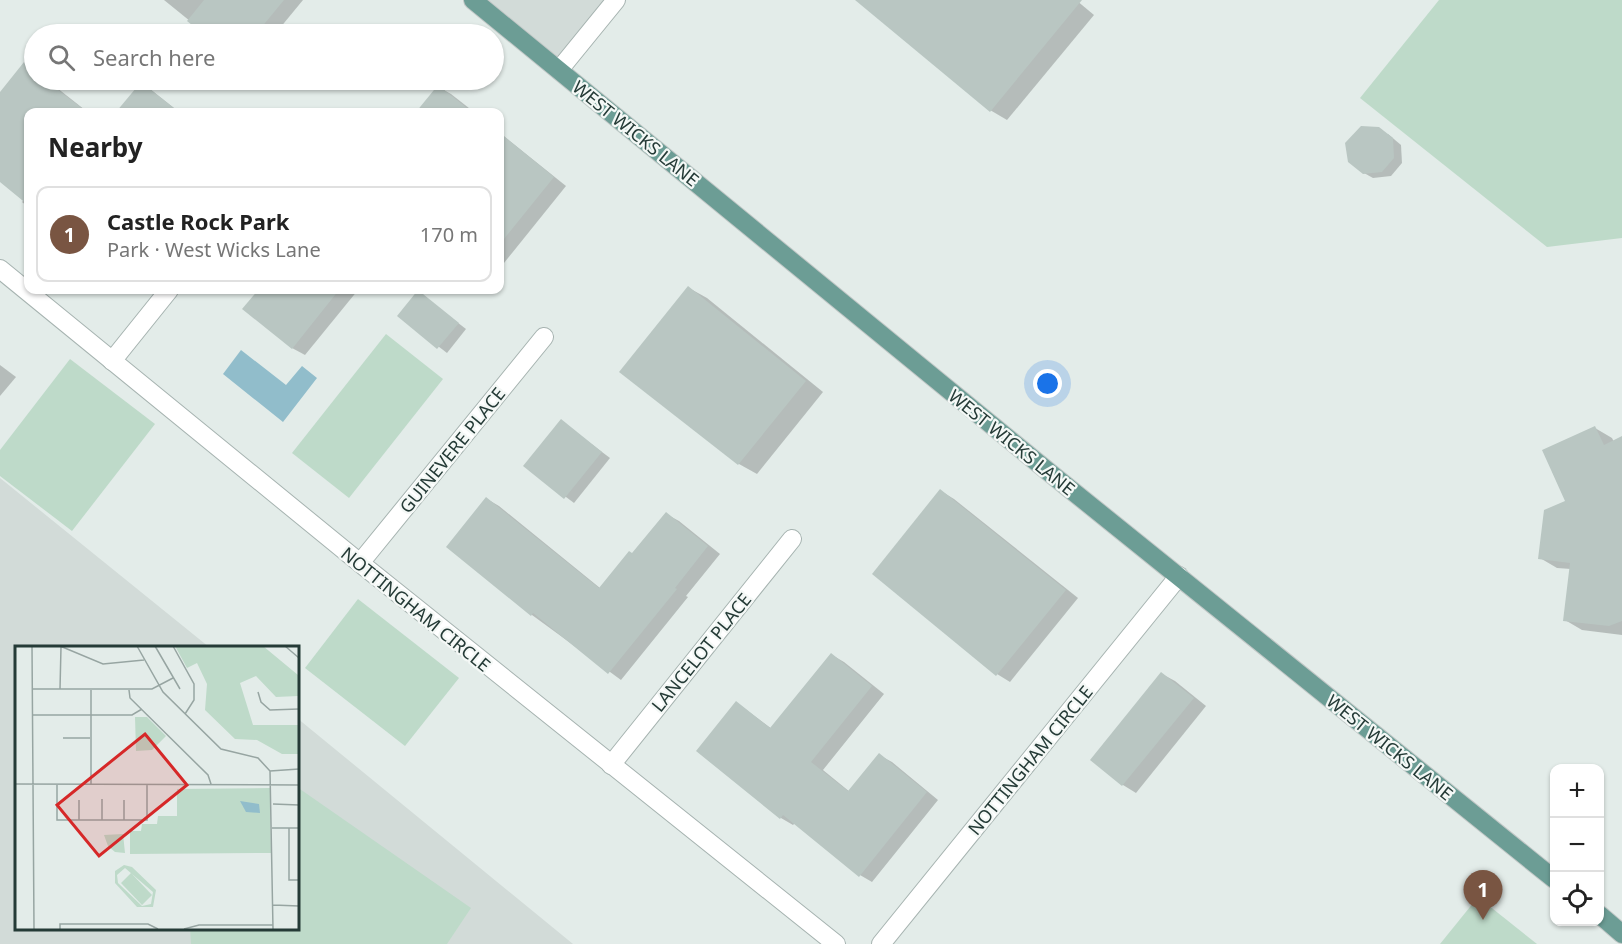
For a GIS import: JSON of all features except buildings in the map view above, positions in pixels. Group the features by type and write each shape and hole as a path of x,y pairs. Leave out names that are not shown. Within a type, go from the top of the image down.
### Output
{"main road":[{"name":"WEST WICKS LANE","path":"473,0 502,24"},
{"name":"WEST WICKS LANE","path":"504,25 1550,876"},
{"path":"1604,919 1622,934"}],"street":[{"path":"559,70 616,0"},
{"name":"NOTTINGHAM CIRCLE","path":"0,269 24,289"},
{"name":"NOTTINGHAM CIRCLE","path":"30,294 360,563 836,944"},
{"path":"112,361 166,294"},
{"name":"GUINEVERE PLACE","path":"360,563 544,337"},
{"name":"LANCELOT PLACE","path":"611,765 792,539"},
{"name":"NOTTINGHAM CIRCLE","path":"881,944 1179,576"}],"shaded area":[{"path":"473,0 615,0 559,70"},
{"path":"0,478 208,646 15,646 15,929 298,929 298,719 573,944 0,944"}],"green space":[{"path":"1439,0 1622,0 1622,238 1547,247 1360,98"},
{"path":"386,334 443,379 349,498 292,453"},
{"path":"70,359 155,424 72,531 0,476 0,450"},
{"path":"358,599 459,678 405,746 305,668"},
{"path":"298,788 471,908 447,944 191,944 190,929 298,929"},
{"path":"1478,897 1537,944 1440,944"}],"water":[{"path":"241,350 286,385 302,366 317,378 283,422 223,374"}],"place":[{"name":"Castle Rock Park","path":"1483,920"}]}
